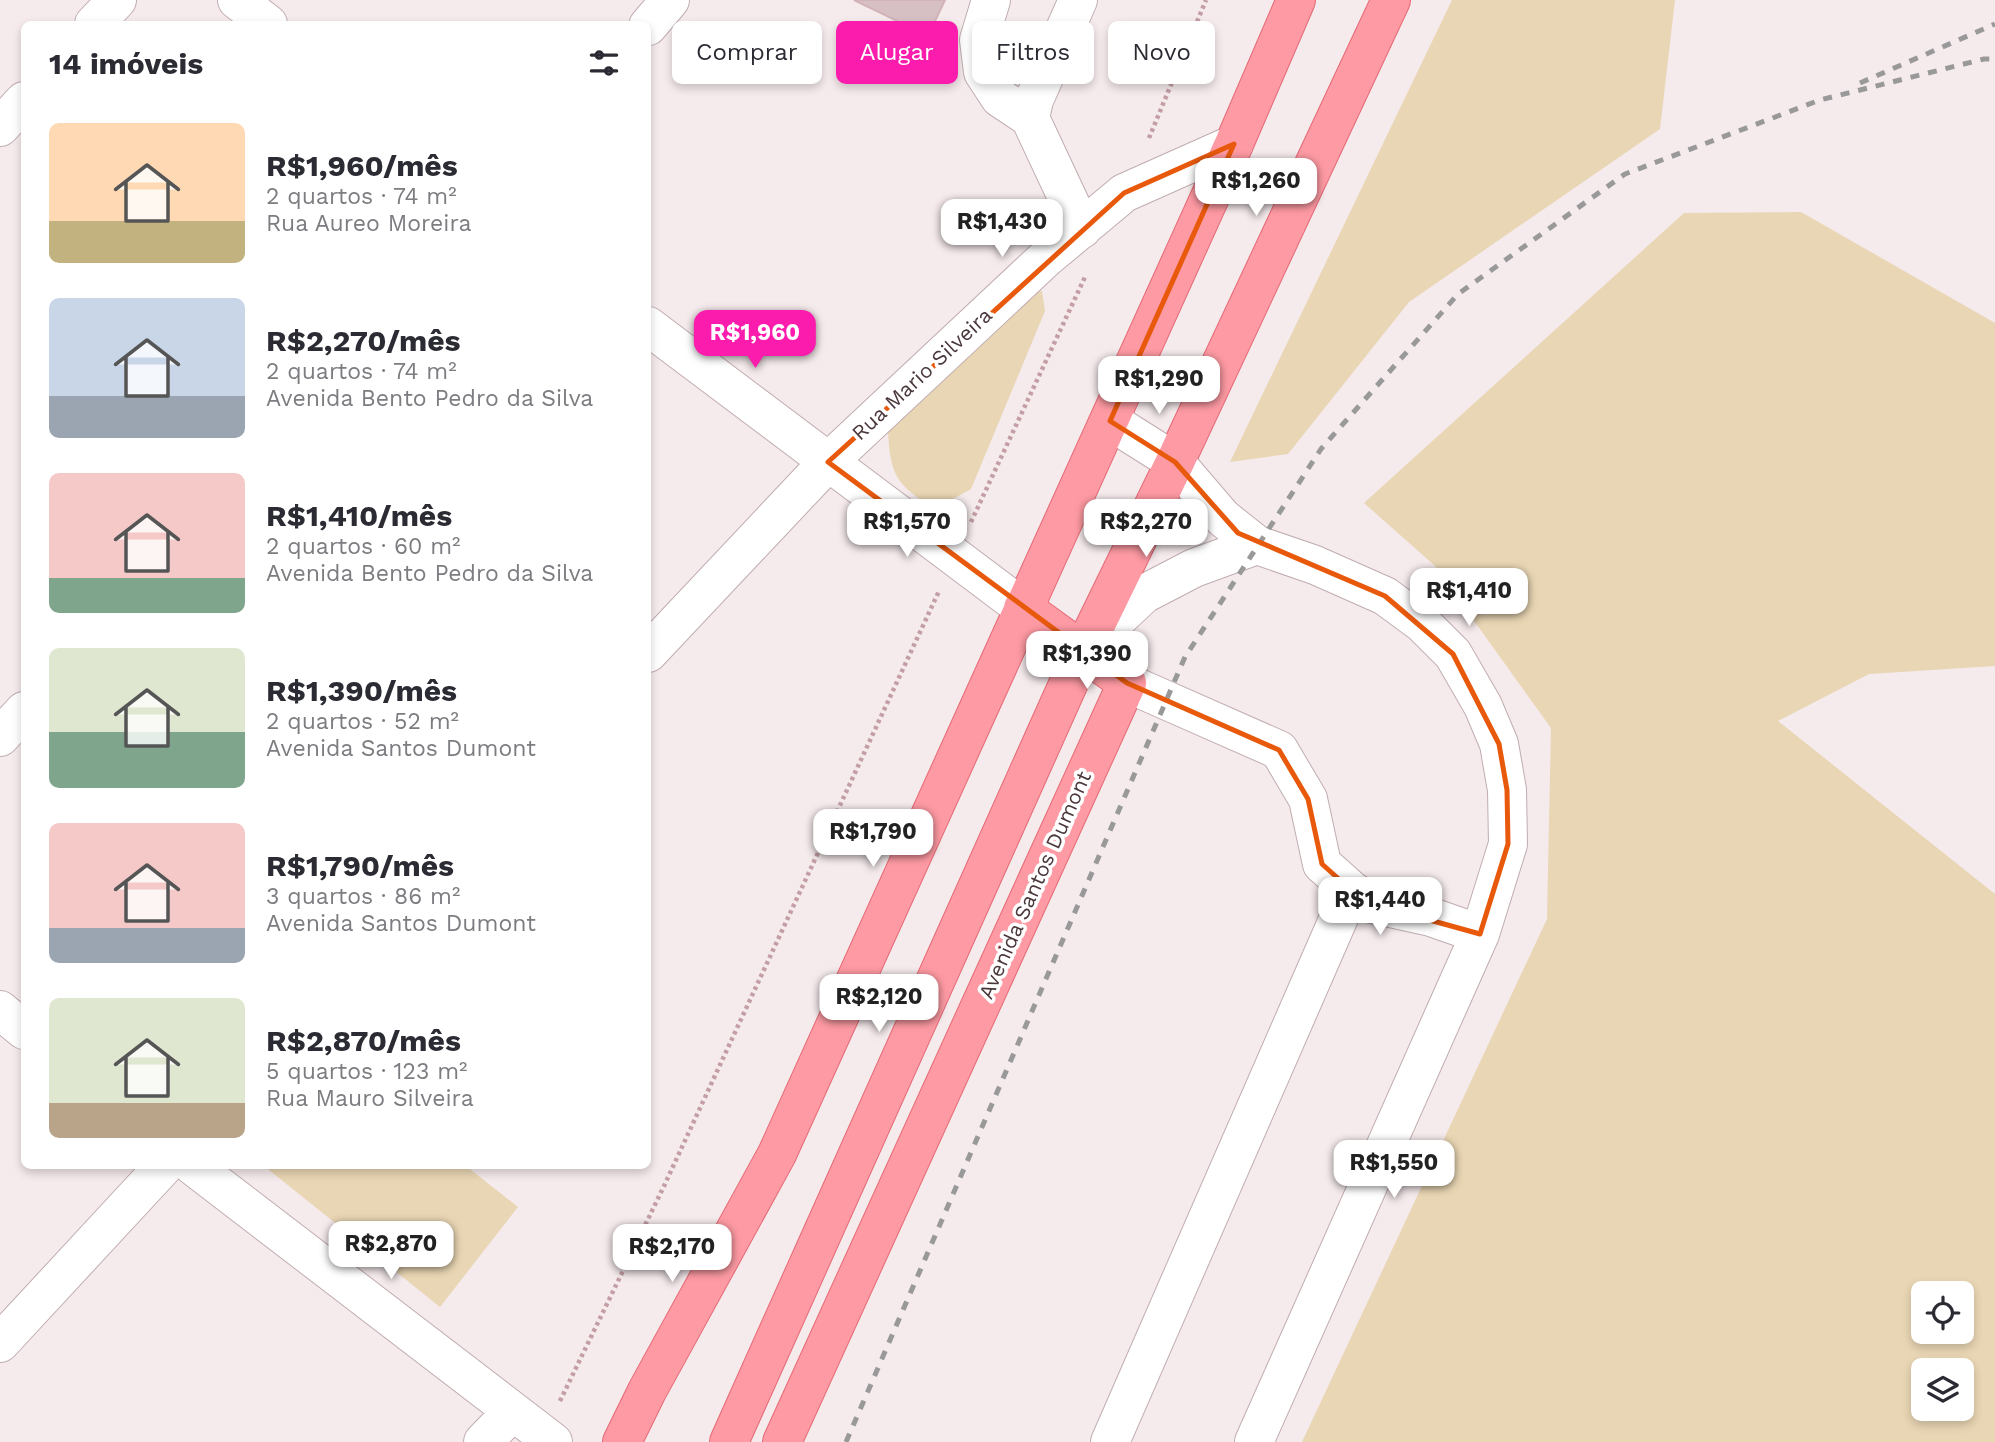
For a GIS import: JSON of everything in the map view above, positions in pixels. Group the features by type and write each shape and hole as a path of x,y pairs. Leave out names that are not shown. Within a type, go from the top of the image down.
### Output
{"main road":[{"path":"622,1442 647,1391 777,1154 1023,607 1110,421 1296,0"},
{"path":"729,1442 1083,650 1175,462 1391,0"},
{"path":"1023,607 1127,683"},
{"name":"Avenida Santos Dumont","path":"782,1442 1127,683"}],"street":[{"path":"97,21 117,0"},
{"path":"237,0 264,21"},
{"path":"651,22 670,0"},
{"path":"990,0 979,40 983,72 1000,98 1030,118 1082,229"},
{"path":"1030,118 1034,100 1078,0"},
{"path":"0,127 21,104"},
{"name":"Rua Mario Silveira","path":"651,650 828,462 1082,229 1124,193 1234,144"},
{"path":"651,328 1023,607"},
{"path":"1110,421 1175,462 1238,533 1256,545 1315,565 1385,596 1423,624 1453,654 1483,706 1499,744 1507,790 1508,844 1480,934 1254,1442"},
{"path":"1083,650 1144,594 1194,568 1256,545"},
{"path":"1127,683 1279,750 1308,799 1322,864 1350,890 1372,904 1431,917 1480,934"},
{"path":"0,737 21,714"},
{"path":"1110,1442 1350,890"},
{"path":"0,1010 21,1028"},
{"path":"0,1343 161,1169"},
{"path":"197,1169 548,1438"},
{"path":"483,1442 512,1412"}],"path":[{"path":"1124,193 1206,0"},
{"path":"548,1438 1089,268"}],"highlighted area":[{"path":"1234,144 1110,421 1175,462 1238,533 1385,596 1453,654 1499,744 1507,790 1508,844 1480,934 1372,904 1351,890 1322,864 1308,799 1279,750 1127,683 828,462 1124,193"}],"shaded area":[{"path":"1452,0 1675,0 1660,129 1409,302 1288,454 1230,462"},
{"path":"1801,212 1995,323 1995,666 1869,674 1778,721 1995,894 1995,1442 1302,1442 1547,919 1551,728 1434,565 1364,503 1684,213"},
{"path":"1042,291 1045,311 971,489 935,509 912,494 898,479 891,459 888,431 1020,294"},
{"path":"268,1169 470,1169 518,1207 440,1307"}],"building":[{"path":"854,0 945,0 935,21 897,21"}],"railway":[{"path":"1860,83 1995,24"},
{"path":"846,1442 1185,657 1321,449 1458,294 1625,174 1820,100 1984,59 1995,59"}]}
